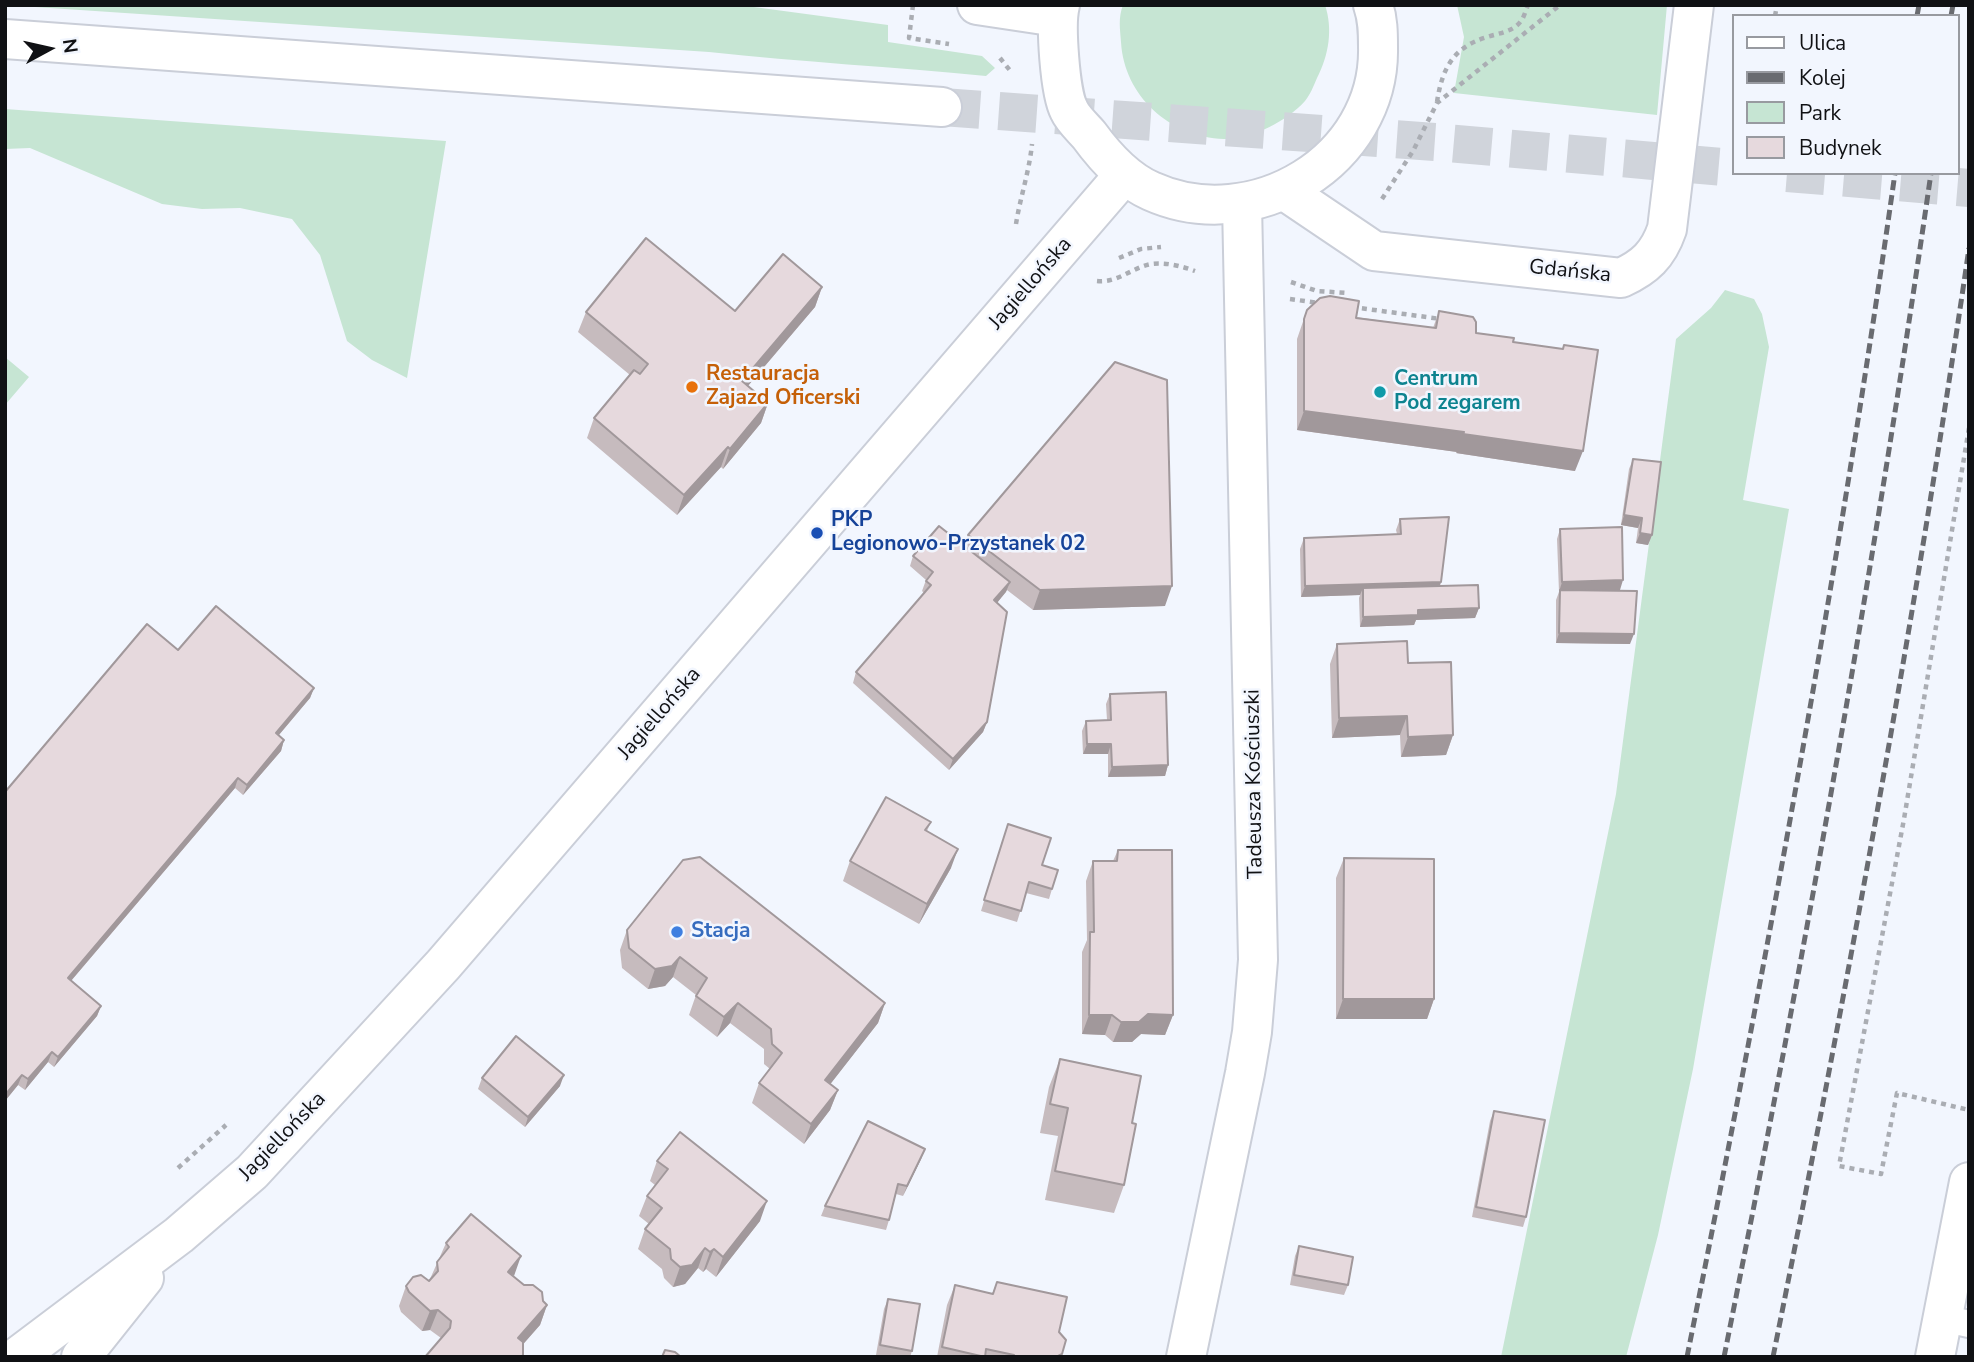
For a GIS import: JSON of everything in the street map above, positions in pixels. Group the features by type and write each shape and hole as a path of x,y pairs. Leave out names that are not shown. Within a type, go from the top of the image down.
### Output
{"street":[{"path":"977,5 1059,11 1059,58 1068,109 1124,175 1150,191 1184,202 1209,205 1242,204 1285,191 1319,169 1341,149 1362,117 1374,86 1378,57 1377,17 1373,5"},
{"name":"Gdańska","path":"1285,191 1374,251 1620,278 1633,273 1649,263 1662,245 1667,229 1694,5"},
{"path":"5,38 942,107"},
{"name":"Jagiellońska","path":"17,1357 178,1235 252,1172 443,965 1124,175"},
{"name":"Tadeusza Kościuszki","path":"1185,1357 1247,1059 1258,960 1242,204"},
{"path":"1935,1357 1956,1321 1969,1182"},
{"name":"Jagiellońska","path":"81,1357 178,1235"}],"path":[{"path":"913,5 909,38 950,44"},
{"path":"1381,210 1382,197 1413,151 1437,103 1441,78 1457,53 1469,43 1507,33 1521,21 1528,5"},
{"path":"1437,103 1560,5"},
{"path":"990,51 1001,59 1017,80"},
{"path":"1010,233 1017,223 1017,212 1028,175 1033,133"},
{"path":"1093,279 1098,282 1110,281 1149,265 1169,263 1202,273"},
{"path":"1283,281 1317,291 1350,294"},
{"path":"1281,297 1323,303"},
{"path":"1350,307 1447,320"},
{"path":"1969,428 1904,819 1839,1166 1881,1174 1897,1093 1969,1110"},
{"path":"168,1176 229,1122"}],"green space":[{"path":"5,5 739,5 888,25 888,42 982,56 995,68 986,76 709,52"},
{"path":"1123,5 1325,5 1329,23 1327,51 1309,96 1289,116 1246,136 1224,139 1204,136 1168,122 1153,110 1131,80 1124,62 1121,42 1120,14"},
{"path":"1457,5 1667,5 1657,115 1454,93 1464,37"},
{"path":"5,109 446,141 407,378 372,360 347,341 320,255 292,219 240,208 202,209 162,204 30,148 5,149"},
{"path":"1725,290 1754,299 1762,314 1769,347 1743,500 1789,509 1693,1069 1658,1235 1626,1357 1501,1357 1616,794 1676,339 1711,308"},
{"path":"5,357 29,377 5,405"}],"building":[{"name":"Restauracja Zajazd Oficerski","path":"646,238 735,311 783,254 822,287 742,381 768,403 730,449 728,447 684,495 594,418 634,370 640,374 648,364 586,312"},
{"path":"1330,296 1359,301 1356,318 1436,328 1439,311 1473,317 1476,333 1514,338 1513,342 1563,349 1564,345 1598,350 1583,451 1304,411 1304,319 1307,310 1320,298"},
{"path":"1115,362 1167,380 1172,586 1040,590 968,535"},
{"path":"1633,459 1661,462 1652,535 1640,533 1642,518 1624,515"},
{"path":"1449,517 1441,582 1305,586 1304,538 1401,534 1400,519"},
{"path":"939,526 1010,582 994,600 1007,612 987,722 953,759 856,672 931,585 926,581 933,572 913,556"},
{"path":"1622,527 1623,580 1562,582 1560,529"},
{"path":"1478,585 1479,608 1418,610 1418,615 1363,617 1363,588"},
{"path":"1560,590 1637,591 1634,634 1559,633"},
{"path":"216,606 314,688 276,733 284,740 247,785 238,778 68,978 101,1006 58,1057 52,1052 28,1079 22,1075 5,1095 5,792 147,624 178,650"},
{"path":"1407,641 1408,663 1451,662 1453,735 1408,737 1407,716 1339,718 1337,644"},
{"path":"1166,692 1168,765 1112,767 1111,744 1087,744 1086,721 1111,720 1110,694"},
{"path":"886,797 931,822 925,830 958,849 927,904 850,861"},
{"path":"1008,824 1051,838 1042,865 1058,870 1052,889 1029,882 1021,911 984,900"},
{"path":"1118,850 1172,850 1173,1015 1148,1014 1139,1022 1121,1022 1112,1015 1089,1015 1090,932 1094,932 1093,861 1117,861"},
{"path":"700,857 885,1003 825,1080 838,1090 811,1124 759,1083 782,1053 772,1044 771,1029 738,1003 724,1017 696,996 707,978 680,957 672,966 655,969 629,948 627,930 683,860"},
{"path":"1344,858 1434,859 1434,999 1343,999"},
{"path":"516,1036 564,1075 528,1117 482,1078"},
{"path":"1060,1059 1141,1076 1132,1123 1136,1124 1124,1185 1055,1171 1068,1108 1050,1104"},
{"path":"1494,1111 1545,1120 1526,1217 1476,1207"},
{"path":"868,1121 925,1149 907,1186 898,1184 889,1220 825,1206"},
{"path":"680,1132 767,1201 723,1257 714,1249 710,1252 705,1248 692,1265 680,1267 671,1259 670,1249 645,1229 662,1208 647,1196 668,1169 657,1161"},
{"path":"471,1214 521,1256 508,1272 524,1285 533,1285 542,1292 543,1301 547,1305 518,1338 523,1342 521,1357 425,1357 450,1328 451,1321 438,1310 430,1311 406,1286 413,1277 421,1275 429,1281 438,1271 437,1262 449,1247 446,1243"},
{"path":"1299,1246 1353,1257 1348,1285 1294,1275"},
{"path":"997,1282 1067,1297 1059,1332 1066,1340 1062,1354 1056,1357 1014,1357 986,1349 985,1357 942,1347 955,1285 993,1294"},
{"path":"888,1299 920,1304 912,1351 880,1345"},
{"path":"665,1350 675,1352 681,1357 662,1357"}],"tunnel":[{"path":"942,107 1435,142 1732,168"},
{"path":"1811,175 1969,188"}],"railway":[{"path":"1917,14 1919,5"},
{"path":"1951,14 1953,5"},
{"path":"1687,1357 1800,766 1850,470 1895,175"},
{"path":"1724,1357 1836,766 1886,470 1931,175"},
{"path":"1773,1357 1827,1081 1903,665 1969,248"}],"place":[{"name":"Restauracja Zajazd Oficerski","path":"692,387"},
{"name":"Centrum Pod zegarem","path":"1380,392"},
{"name":"PKP Legionowo-Przystanek 02","path":"817,533"},
{"name":"Stacja","path":"677,932"}]}
